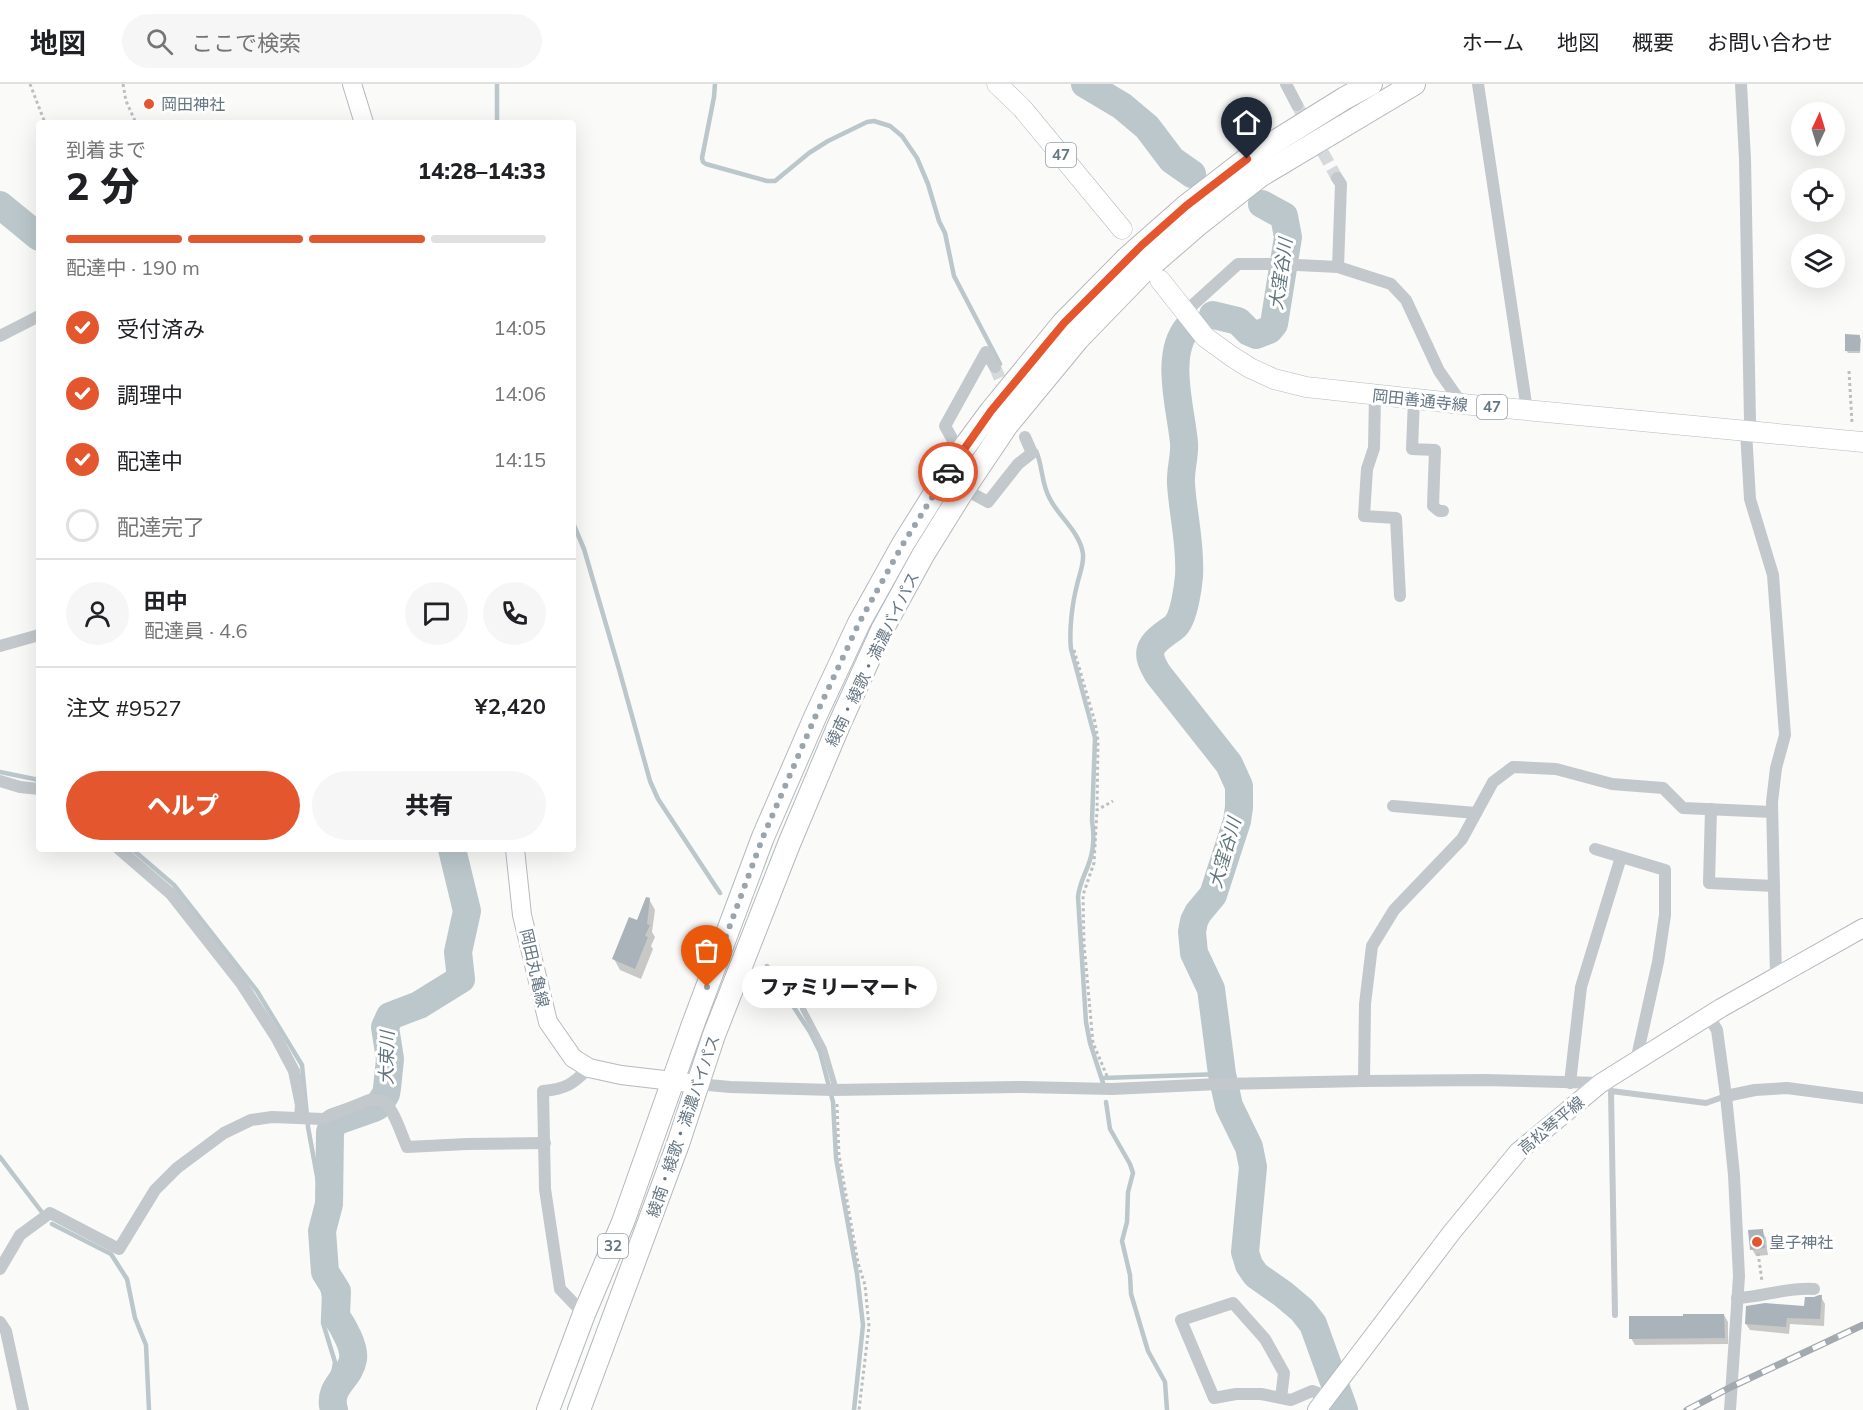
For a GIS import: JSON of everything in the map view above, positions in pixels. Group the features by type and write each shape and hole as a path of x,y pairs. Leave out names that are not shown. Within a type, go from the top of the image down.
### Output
{"highway":[{"name":"綾南・綾歌・満濃バイパス","path":"548,1410 584,1314 623,1222 763,837 859,623 903,544 960,453 991,411 1064,323 1128,258 1186,206 1247,159 1371,84"},
{"name":"綾南・綾歌・満濃バイパス","path":"579,1410 674,1155 714,1035 784,854 882,630 923,555 964,489 1007,425 1078,339 1141,274 1200,223 1260,176 1414,84"}],"main road":[{"path":"352,84 363,120"},
{"name":"47","path":"997,84 1022,108 1122,229"},
{"name":"岡田善通寺線","path":"1160,280 1205,337 1231,356 1274,379 1306,387 1858,442"},
{"name":"岡田丸亀線","path":"515,852 522,915 548,1022 573,1058 589,1068 621,1075 698,1084"},
{"name":"高松琴平線","path":"1329,1394 1452,1232 1518,1152 1636,1061 1721,1008 1863,928"}],"street":[{"path":"1286,84 1297,105"},
{"path":"1478,84 1527,410"},
{"path":"1741,84 1745,159 1750,421 1746,432 1750,499 1773,575 1785,735 1776,768 1772,802 1776,977"},
{"path":"1337,178 1341,184 1338,267"},
{"path":"1185,312 1238,264 1338,267 1391,284 1406,300 1439,370 1462,404"},
{"path":"0,336 36,318"},
{"path":"960,453 945,426 986,352 995,368"},
{"path":"1375,395 1374,448 1367,469 1364,516 1396,518 1400,596"},
{"path":"1414,399 1412,448 1435,450 1433,506 1443,512"},
{"path":"964,489 988,502 1018,464 1032,453 1025,437"},
{"path":"0,646 36,636"},
{"path":"1364,1081 1365,1004 1372,946 1394,910 1462,839 1493,782 1513,767 1556,770 1612,784 1663,788 1683,808 1772,812"},
{"path":"0,781 36,789"},
{"path":"1393,806 1476,813"},
{"path":"1711,809 1709,883 1774,886"},
{"path":"1595,849 1665,870 1665,915 1658,962 1636,1061"},
{"path":"122,852 171,894 241,983 276,1037 294,1071 306,1118"},
{"path":"1570,1083 1581,987 1622,857"},
{"path":"1709,1017 1717,1030 1734,1175 1739,1276 1730,1410"},
{"path":"584,1314 560,1289 545,1189 543,1091 561,1090 576,1081 589,1068"},
{"path":"698,1084 832,1090 1023,1087 1112,1089 1225,1084 1484,1080 1606,1085"},
{"path":"1726,1096 1755,1090 1787,1088 1863,1098"},
{"path":"0,1269 20,1235 50,1213 119,1249 155,1190 177,1168 224,1133 251,1120 272,1117 323,1119 369,1100 381,1101 407,1147 545,1143"},
{"path":"1737,1298 1797,1288 1814,1289"},
{"path":"1281,1398 1284,1373 1265,1339 1233,1303 1181,1320 1214,1398 1236,1394 1262,1394 1281,1398 1291,1400 1312,1391 1329,1394"},
{"path":"0,1322 6,1331 23,1410"}],"lane":[{"path":"803,1009 824,1049 832,1090"},
{"path":"1615,1315 1606,1085 1706,1103 1726,1096"}],"path":[{"path":"30,84 44,120"},
{"path":"123,84 126,101 135,120"},
{"path":"1849,371 1858,442"},
{"path":"1074,650 1098,740 1095,863 1083,895 1084,944 1093,1043 1107,1076"},
{"path":"1097,810 1113,801"},
{"path":"832,1090 839,1155 858,1263 865,1286 868,1326 859,1410"},
{"path":"1758,1253 1763,1295"}],"building":[{"path":"1845,334 1860,335 1860,351 1845,351"},
{"path":"646,897 650,898 647,924 650,925 645,936 648,937 635,969 612,959 629,917 637,920"},
{"path":"1763,1229 1765,1248 1750,1250 1748,1230"},
{"path":"1822,1295 1820,1319 1787,1318 1786,1327 1745,1324 1746,1306 1765,1303 1804,1306 1805,1297"},
{"path":"1683,1314 1724,1314 1725,1338 1629,1339 1629,1316 1683,1316"}],"waterway":[{"path":"497,84 497,120"},
{"path":"715,84 703,162 767,181 775,181 809,153 867,122 874,121 890,126 902,136 917,158 928,184 945,233 954,276 1000,364"},
{"name":"大窪谷川","path":"1085,84 1122,106 1147,127 1172,160 1192,174"},
{"name":"大窪谷川","path":"1213,315 1238,321 1249,332 1256,335 1269,330 1274,324 1288,237 1284,216 1262,204"},
{"name":"大束川","path":"0,205 36,235"},
{"name":"大窪谷川","path":"1188,327 1181,339 1175,367 1184,443 1181,484 1189,553 1188,581 1179,620 1175,627 1155,642 1150,656 1158,674 1229,764 1239,786 1237,821 1213,895 1198,913 1192,932 1194,953 1211,989 1222,1074 1229,1106 1249,1147 1253,1167 1245,1252 1249,1265 1256,1275 1302,1310 1313,1324 1344,1410"},
{"path":"1036,451 1047,493 1074,532 1083,554 1072,609 1070,642 1095,738 1093,845 1078,897 1086,1022 1103,1083"},
{"path":"576,530 584,549 650,781 658,799 720,893"},
{"path":"0,772 36,779"},
{"path":"136,852 174,885 257,991 302,1065 308,1127 319,1187 320,1206 314,1231 324,1297 323,1323 335,1362 325,1393 327,1404 333,1410"},
{"name":"大束川","path":"334,1410 336,1389 351,1366 353,1354 348,1337 336,1316 337,1291 325,1272 322,1231 329,1204 330,1132 334,1122 378,1106 386,1094 390,1059 385,1027 390,1016 419,1005 461,979 458,952 467,911 453,852"},
{"path":"767,966 810,1032 820,1052 833,1102 836,1158 857,1274 863,1325 854,1410"},
{"path":"1103,1078 1222,1074"},
{"path":"1106,1102 1110,1129 1133,1173 1128,1192 1127,1222 1122,1241 1130,1275 1131,1294 1148,1351 1165,1382 1167,1410"},
{"path":"0,1157 41,1211"},
{"path":"52,1224 111,1254 127,1279 135,1318 146,1345 149,1410"}],"tunnel":[{"path":"1297,105 1337,178"},
{"path":"995,367 1006,394"}],"railway":[{"path":"1687,1410 1863,1325"}],"way so far":[{"path":"707,987 763,837 859,623 903,544 948,472"}],"place":[{"name":"岡田神社","path":"149,104"},
{"name":"ファミリーマート","path":"707,987"},
{"name":"皇子神社","path":"1757,1242"}],"route":[{"path":"948,472 991,411 1064,323 1142,245 1186,206 1247,159"}]}
